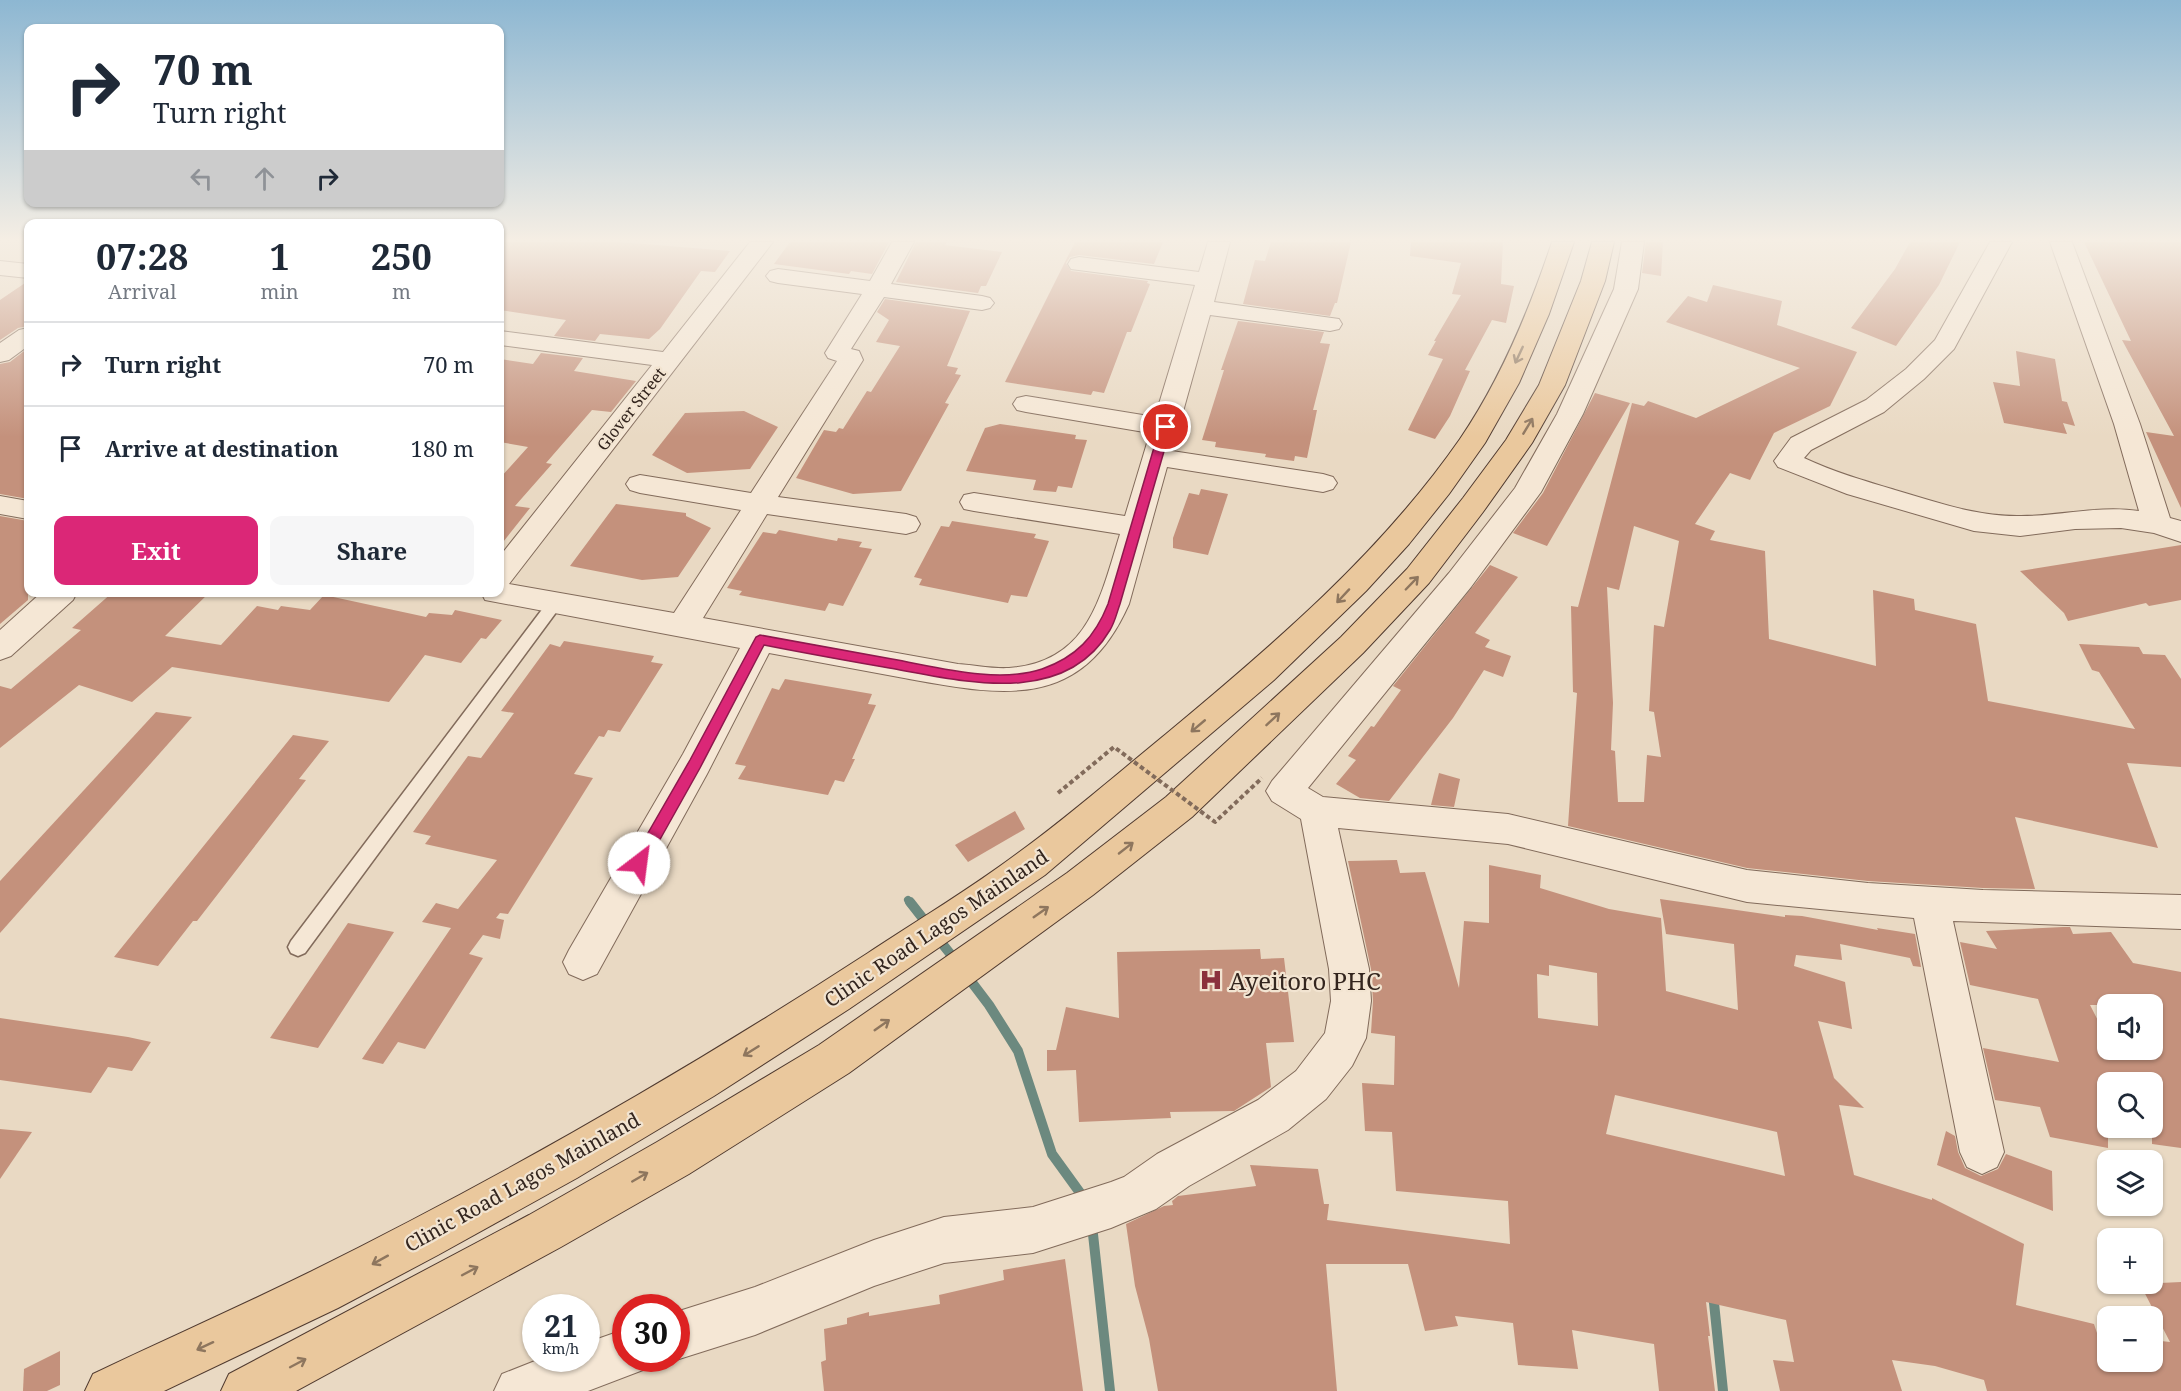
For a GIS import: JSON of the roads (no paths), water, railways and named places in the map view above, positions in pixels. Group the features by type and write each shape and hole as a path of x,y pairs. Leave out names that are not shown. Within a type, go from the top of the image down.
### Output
{"main road":[{"name":"Clinic Road Lagos Mainland","path":"110,1391 349,1277 667,1102 801,1020 1047,853 1328,613 1398,538 1459,460 1505,387 1539,307"},
{"path":"246,1391 565,1220 673,1158 834,1059 1080,884 1179,807 1352,645 1418,576 1518,443 1552,385 1583,307"}],"street":[{"name":"Glover Street","path":"504,571 711,307"},
{"path":"682,626 849,360 850,356 837,353 866,307"},
{"path":"504,593 958,676 1008,680 1043,674 1071,662 1091,645 1105,628 1137,527 1200,307"},
{"path":"1258,307 1330,324"},
{"path":"1618,307 1570,414 1527,492 1460,580 1284,791 1317,811 1508,829 1747,886 1868,899 1983,906 2181,912"},
{"path":"1965,307 1945,344 1915,374 1875,406 1801,444 1788,461 1812,473 1872,492 1960,518 1988,523 2019,526 2114,518 2169,527"},
{"path":"2085,307 2127,424 2169,527"},
{"path":"0,355 24,338"},
{"path":"504,339 670,360"},
{"path":"1026,404 1166,427"},
{"path":"1157,457 1323,483"},
{"path":"640,484 760,504 906,524"},
{"path":"974,502 1137,527"},
{"path":"0,505 24,509"},
{"path":"0,648 56,597"},
{"path":"583,962 695,764 760,640"},
{"path":"690,1332 755,1311 874,1263 944,1240 1033,1230 1111,1205 1140,1193 1173,1170 1273,1115 1311,1085 1345,1038 1351,1001 1349,969 1317,811"},
{"path":"1930,902 1982,1152"},
{"path":"519,1391 612,1358"}],"lane":[{"path":"298,947 555,603"}],"waterway":[{"path":"908,900 911,904"},
{"path":"910,902 928,925"},
{"path":"936,936 956,961"},
{"path":"967,976 989,1005 1018,1051 1052,1154 1086,1201"},
{"path":"1092,1225 1110,1391"},
{"path":"1713,1293 1723,1391"}],"place":[{"name":"Ayeitoro PHC","path":"1211,980"}]}
